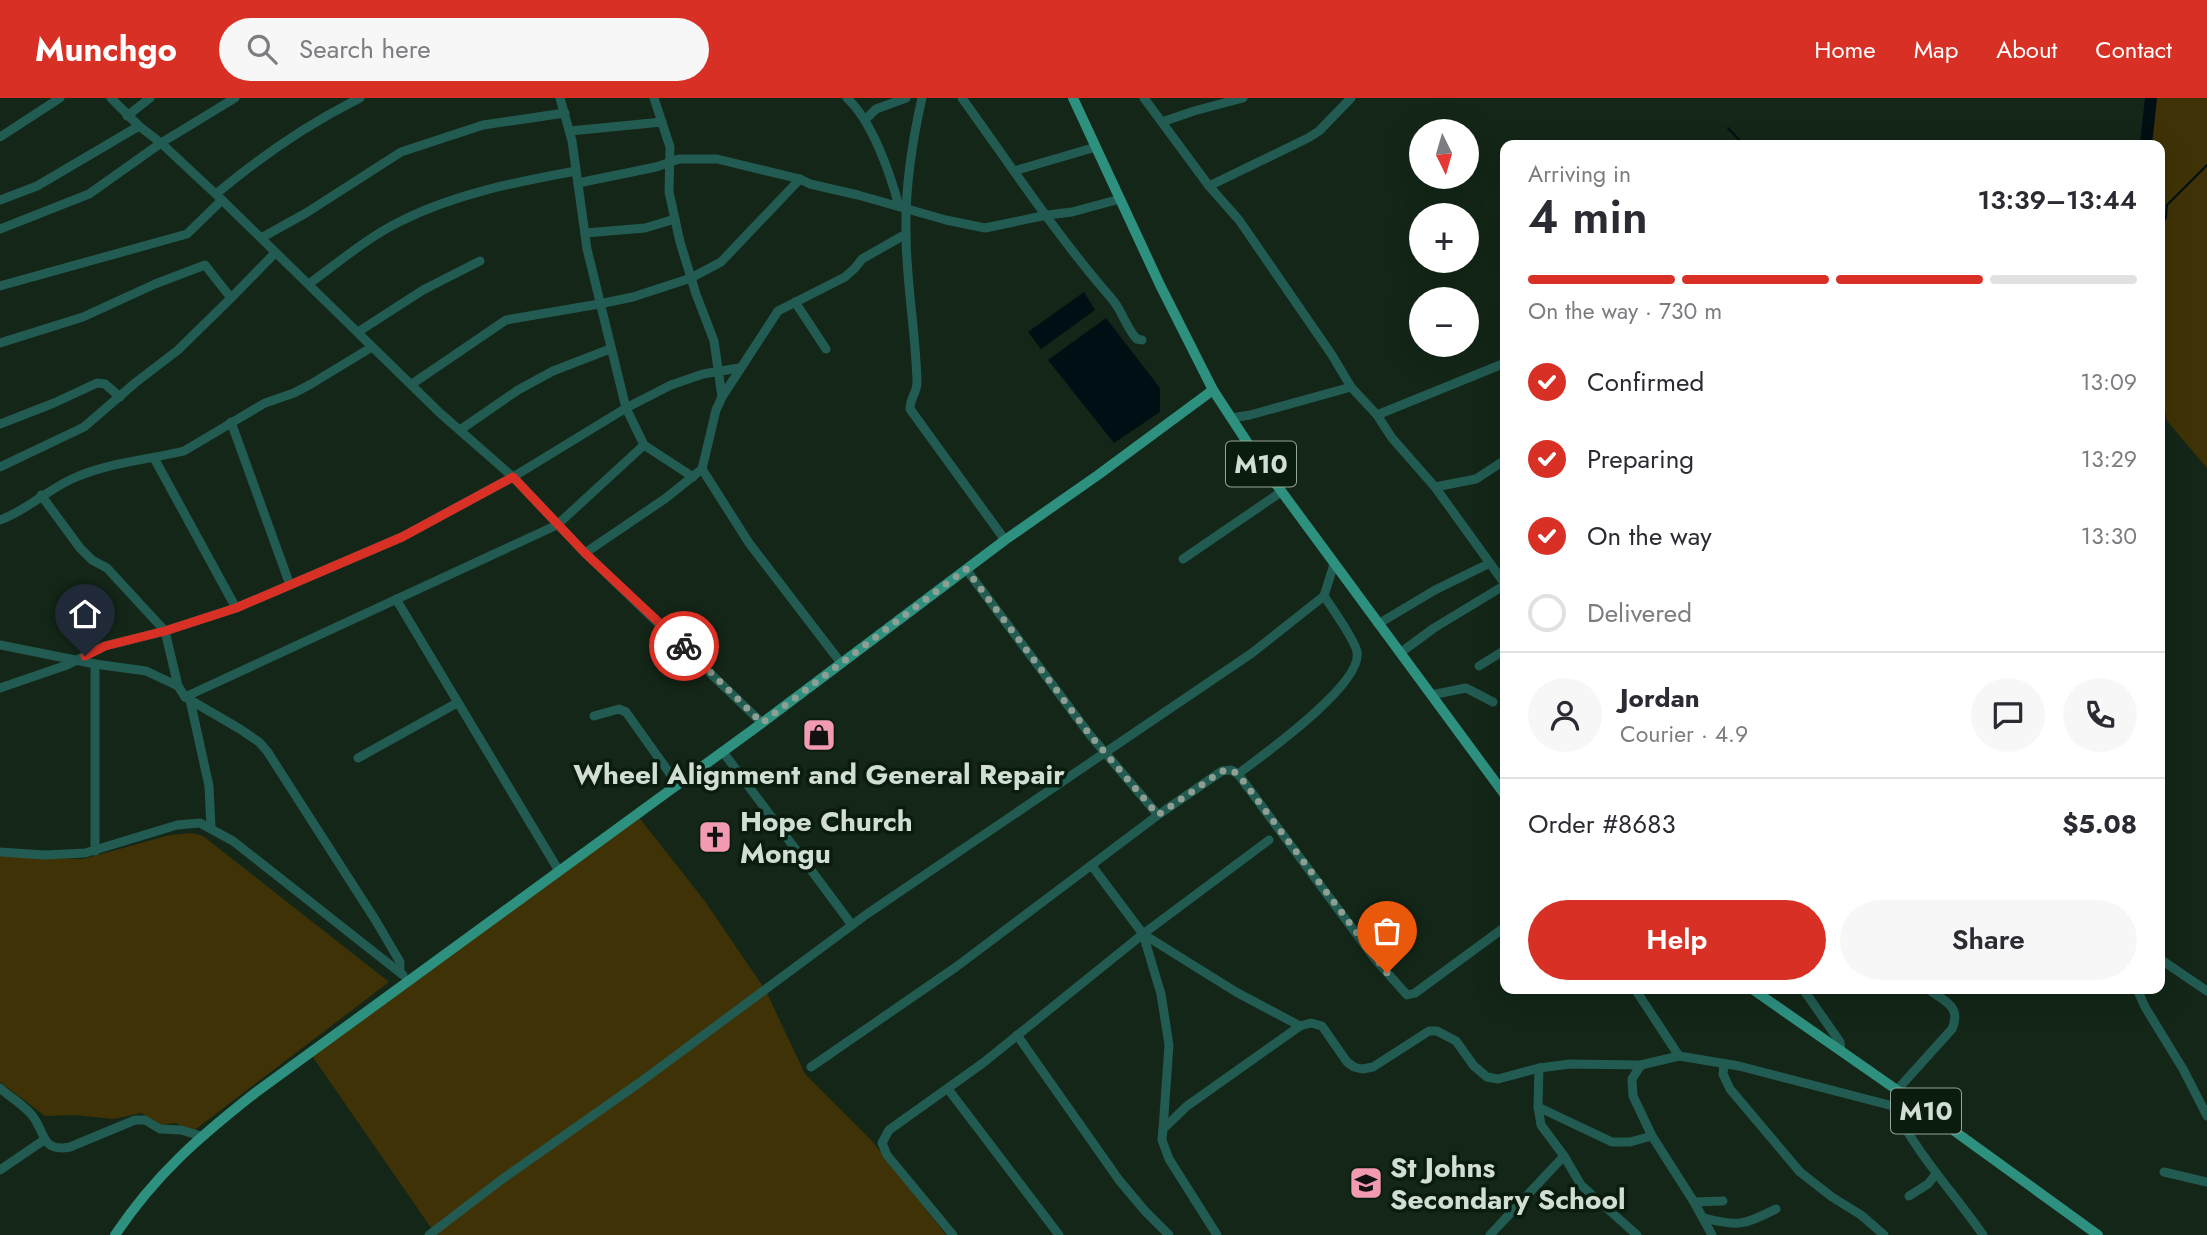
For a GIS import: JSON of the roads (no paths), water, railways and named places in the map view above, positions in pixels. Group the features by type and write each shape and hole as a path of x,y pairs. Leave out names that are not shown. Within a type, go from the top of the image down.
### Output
{"main road":[{"name":"M10","path":"1073,98 1160,285 1213,390 1281,492 1500,788"},
{"path":"121,1233 155,1181 201,1136 317,1046 678,785 1004,540 1213,390"},
{"name":"M10","path":"1759,994 2098,1235"}],"street":[{"path":"0,137 60,98"},
{"path":"111,98 127,116 161,143 219,197 440,413 513,477 556,525 762,723"},
{"path":"127,116 150,98"},
{"path":"0,229 89,194 161,143 235,98"},
{"path":"0,286 187,234 219,197 268,153 324,116 360,98"},
{"path":"560,98 570,131 599,304 626,408 644,445 693,477"},
{"path":"654,98 670,147 668,192 691,278 714,341 722,397"},
{"path":"846,98 865,120 902,207 909,297 914,322 917,388 910,399 910,409 1004,540"},
{"path":"865,120 876,109 906,98"},
{"path":"902,207 922,98"},
{"path":"962,98 1068,245 1121,310 1133,335 1142,340"},
{"path":"1144,98 1209,186 1239,220 1351,387 1377,415 1392,438 1434,487 1500,578"},
{"path":"1162,122 1243,98"},
{"path":"1209,186 1308,138 1319,131 1351,98"},
{"path":"261,238 306,213 401,152 495,122 565,113"},
{"path":"570,131 662,122"},
{"path":"0,200 37,186 138,126"},
{"path":"1014,171 1096,147"},
{"path":"578,183 656,167 678,159 717,159 985,228 1072,212 1120,199"},
{"path":"309,284 397,223 436,206 494,188 576,171"},
{"path":"412,384 506,320 633,297 691,278 721,262 800,179"},
{"path":"585,233 645,228 675,219"},
{"path":"585,553 666,498 702,469 716,410 722,397 778,311 845,276 862,260 906,234"},
{"path":"0,467 83,427 178,350 275,253"},
{"path":"358,332 423,290 480,261"},
{"path":"0,343 83,317 155,284 205,265 230,298"},
{"path":"795,302 826,349"},
{"path":"0,520 41,495 94,470 184,451 195,446 231,422 265,403 312,384 372,347"},
{"path":"460,430 518,390 553,371 610,349"},
{"path":"1377,415 1500,365"},
{"path":"0,688 46,673 105,646 165,631 236,608 402,537 513,477 626,408 671,385 694,377 739,369"},
{"path":"0,424 97,383 105,384 120,397"},
{"path":"1231,418 1351,387"},
{"path":"231,422 290,585"},
{"path":"188,698 556,525 644,445"},
{"path":"154,458 236,608"},
{"path":"1434,487 1476,478 1500,463"},
{"path":"702,469 749,543 841,663"},
{"path":"1183,559 1281,492"},
{"path":"41,495 80,548 92,560 107,568 165,631 178,686"},
{"path":"1378,624 1435,590 1490,563"},
{"path":"429,1235 852,925 1251,653 1324,596 1334,564"},
{"path":"966,569 1090,735 1158,815"},
{"path":"1496,572 1500,569"},
{"path":"1400,653 1434,628 1500,588"},
{"path":"1238,774 1302,724 1354,670 1356,649 1324,596"},
{"path":"396,599 559,871"},
{"path":"0,645 146,671 178,686 188,698 259,742 376,921 400,962 400,972"},
{"path":"1479,666 1500,653"},
{"path":"95,664 95,851"},
{"path":"1431,695 1466,688 1493,702"},
{"path":"188,698 209,786 211,828"},
{"path":"358,758 457,703"},
{"path":"594,716 619,709 626,712 678,785"},
{"path":"723,752 852,925"},
{"path":"811,1067 956,967 1158,815 1222,771 1231,770 1238,774 1375,959 1407,995 1415,993 1500,931"},
{"path":"0,852 76,854 95,851 177,825 200,823 233,841 408,981"},
{"path":"953,1235 887,1155 882,1143 889,1130 948,1089 1143,934 1269,840"},
{"path":"1091,866 1143,934 1236,992 1300,1026"},
{"path":"1143,934 1161,994 1169,1045 1162,1140 1169,1159 1217,1235"},
{"path":"2165,962 2207,991"},
{"path":"1638,994 1679,1056"},
{"path":"1807,994 1840,1042 1841,1051"},
{"path":"1897,1090 1952,1030 1956,1021 1953,1007 1934,994"},
{"path":"2139,994 2207,1116"},
{"path":"1163,1129 1187,1106 1300,1026 1311,1023 1322,1026 1354,1068 1373,1067 1429,1031 1437,1031 1456,1041 1474,1066 1487,1077 1498,1079 1539,1068 1570,1064 1641,1065 1679,1056 1724,1064 1893,1106 1917,1104"},
{"path":"1017,1035 1118,1180 1169,1235"},
{"path":"1724,1064 1723,1074 1730,1089 1800,1172 1861,1215 1884,1235"},
{"path":"1641,1065 1632,1079 1633,1096 1652,1136 1695,1202 1712,1235"},
{"path":"1539,1068 1538,1107 1541,1125 1581,1185 1637,1235"},
{"path":"0,1088 33,1117 44,1140 59,1149 140,1119 160,1129 181,1130 201,1136"},
{"path":"948,1089 1059,1235"},
{"path":"1893,1106 1904,1128 1936,1174 1983,1235"},
{"path":"1538,1107 1612,1142 1630,1142 1652,1136"},
{"path":"0,1170 44,1140"},
{"path":"1490,1235 1564,1156"},
{"path":"2164,1172 2207,1182"},
{"path":"1909,1196 1928,1184 1936,1174"},
{"path":"1695,1202 1723,1201"},
{"path":"1704,1218 1726,1224 1744,1224 1776,1209"}],"waterway":[{"path":"2147,140 2151,98"},
{"path":"1728,128 1739,140"},
{"path":"2165,219 2167,205 2207,165"}],"place":[{"name":"Wheel Alignment and General Repair","path":"819,735"},
{"name":"Hope Church Mongu","path":"715,837"},
{"name":"St Johns Secondary School","path":"1366,1183"}]}
